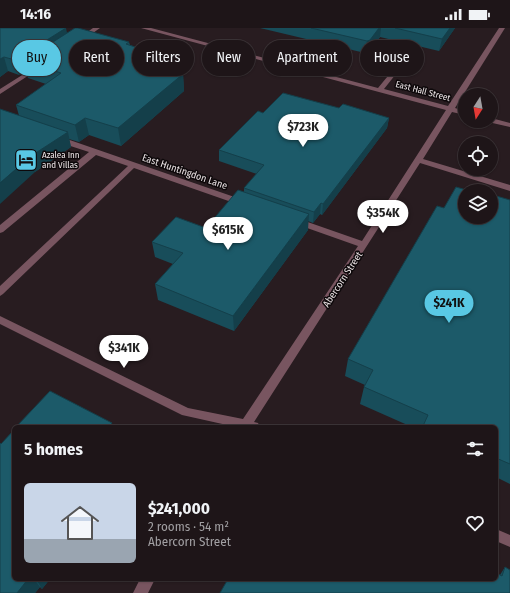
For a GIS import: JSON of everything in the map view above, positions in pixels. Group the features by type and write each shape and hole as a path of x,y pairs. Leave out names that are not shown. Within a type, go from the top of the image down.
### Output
{"street":[{"path":"79,40 97,28"},
{"name":"East Hall Street","path":"144,28 458,111"},
{"name":"Abercorn Street","path":"249,425 502,28"},
{"path":"0,92 25,76"},
{"path":"380,90 392,76"},
{"path":"498,122 510,125"},
{"name":"East Huntingdon Lane","path":"51,137 252,206"},
{"path":"0,230 94,152"},
{"path":"418,160 510,188"},
{"path":"0,292 133,165"},
{"path":"289,219 364,244"},
{"path":"0,320 186,412 244,425"},
{"path":"498,536 510,541"},
{"path":"140,593 147,581"}],"building":[{"path":"0,28 66,28 47,40 12,40 12,59 4,57 0,59"},
{"path":"75,28 78,28 122,40 69,40 69,76 124,76 124,41 129,42 126,44 132,46 132,76 181,76 118,128 85,118 75,125 16,105 57,76 61,76 61,40 56,40"},
{"path":"311,28 379,28 370,40 363,40"},
{"path":"395,28 450,28 442,39"},
{"path":"283,93 339,108 343,104 389,118 323,204 321,203 314,212 244,188 264,165 219,150 258,111 263,113"},
{"path":"0,109 68,132 31,156 0,183"},
{"path":"456,187 458,188 458,224 498,224 498,196 510,200 510,464 498,459 498,425 423,425 428,415 364,387 373,370 348,359 437,206 444,208"},
{"path":"238,190 309,214 233,316 155,284 183,253 152,242 176,217 206,228"},
{"path":"50,391 112,423 110,425 18,425"},
{"path":"12,432 12,581 26,581 17,593 0,593 0,443 1,444"},
{"path":"505,567 510,570 510,593 220,593 227,581 498,581 498,574 502,576"}],"place":[{"name":"Azalea Inn and Villas","path":"26,160"}]}
